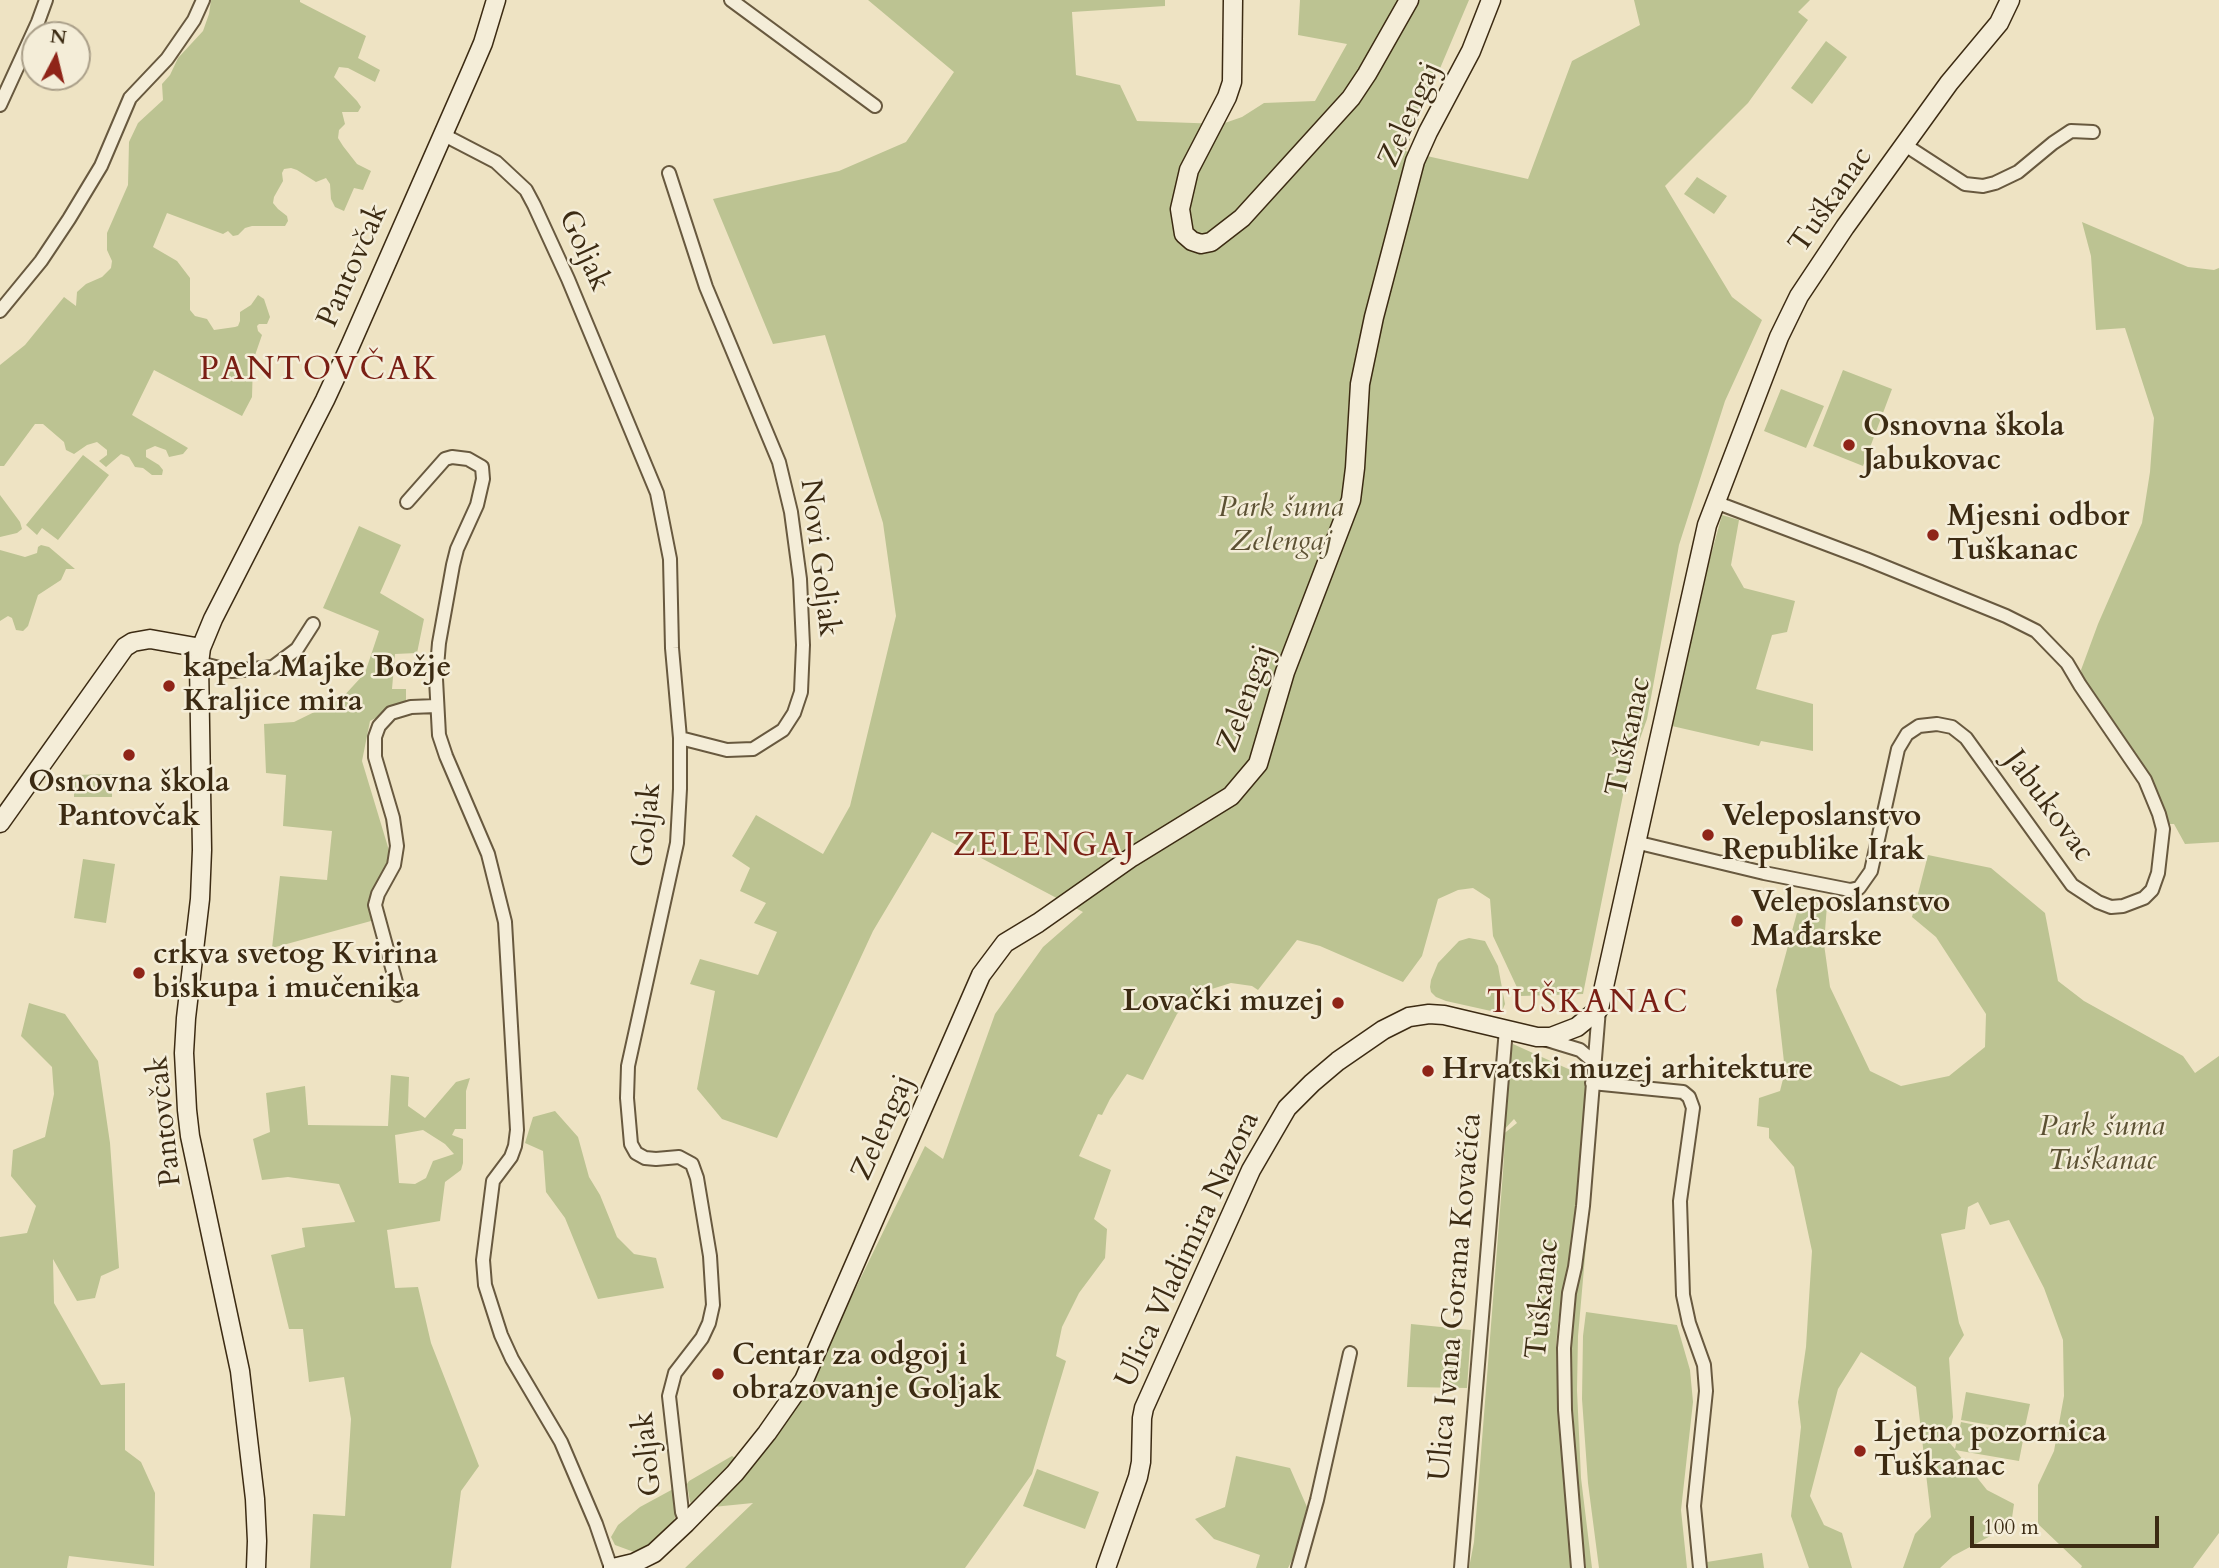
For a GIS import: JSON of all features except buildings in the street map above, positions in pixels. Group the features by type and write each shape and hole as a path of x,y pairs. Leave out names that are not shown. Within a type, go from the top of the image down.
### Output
{"street":[{"path":"0,105 46,0"},
{"path":"0,312 41,261 69,219 101,166 130,99 167,59 194,20 203,0"},
{"name":"Pantovčak","path":"256,1568 256,1499 240,1371 190,1136 187,1110 184,1053 186,1018 200,899 202,850 200,656 216,614 330,390 444,135 483,43 496,0"},
{"path":"731,0 875,106"},
{"name":"Zelengaj","path":"1233,0 1231,82 1227,97 1189,170 1180,209 1184,234 1201,244 1211,242 1242,218 1351,98 1409,0"},
{"name":"Zelengaj","path":"612,1568 634,1563 654,1553 686,1523 735,1473 804,1380 981,975 1005,943 1132,857 1231,796 1258,764 1285,673 1351,500 1356,468 1360,384 1374,317 1415,161 1471,51 1491,0"},
{"name":"Tuškanac","path":"1578,1568 1565,1410 1564,1348 1569,1293 1583,1206 1598,1009 1707,525 1779,338 1799,296 1845,227 1949,83 1999,23 2010,0"},
{"path":"1905,145 1965,184 1983,186 2018,173 2071,131 2093,132"},
{"name":"Goljak","path":"444,135 496,162 526,190 568,279 657,493 670,559 680,738 677,844 628,1066 627,1098 631,1144 636,1153 645,1158 679,1157 692,1164 697,1178 710,1256 713,1295 709,1323 702,1338 674,1373 669,1396 682,1512 686,1523"},
{"name":"Novi Goljak","path":"669,173 706,287 779,462 791,512 800,579 803,645 801,692 794,713 783,730 753,749 727,750 680,738"},
{"path":"407,502 445,459 468,459 482,467 483,479 477,505 457,549 453,565 439,643 436,706 439,735 488,854 505,922 517,1130 511,1157 493,1181 483,1260 485,1285 501,1335 512,1359 561,1442 612,1568"},
{"name":"Jabukovac","path":"1635,842 1764,873 1850,890 1859,888 1871,871 1898,749 1907,734 1919,726 1937,724 1952,727 1966,738 2072,885 2098,902 2111,907 2123,906 2144,898 2152,890 2158,873 2163,829 2145,780 2067,663 2036,631 2006,616 1866,559 1715,502"},
{"path":"0,823 125,646 150,639 200,656 232,671 273,667 297,649 313,624"},
{"path":"397,995 397,986 375,905 394,865 397,846 393,818 374,757 375,737 379,726 391,713 411,707 436,706"},
{"name":"Ulica Vladimira Nazora","path":"1537,1037 1566,1033 1584,1023 1598,1009"},
{"name":"Ulica Vladimira Nazora","path":"1106,1568 1138,1477 1144,1408 1251,1170 1287,1108 1338,1061 1382,1030 1409,1017 1429,1014 1444,1015 1537,1037 1580,1050 1594,1062"},
{"name":"Ulica Ivana Gorana Kovačića","path":"1461,1568 1506,1029"},
{"path":"1592,1083 1683,1092 1689,1097 1693,1108 1680,1201 1684,1295 1689,1323 1704,1365 1706,1391 1695,1506 1700,1568"},
{"path":"1298,1568 1317,1500 1350,1353"}],"green space":[{"path":"211,0 300,0 366,36 358,58 380,70 375,82 348,68 339,67 334,77 361,107 358,112 342,112 345,124 339,130 338,138 357,164 371,171 363,190 354,188 344,211 335,207 326,178 316,182 297,170 284,169 283,181 273,203 287,216 285,226 252,226 233,236 228,231 223,234 167,213 153,247 177,261 190,278 190,310 195,316 207,319 214,330 235,327 240,321 240,312 251,305 258,295 264,299 270,317 267,324 257,326 262,335 253,361 252,397 242,416 154,370 132,415 188,448 183,454 169,457 166,450 155,446 146,450 146,457 159,465 163,470 162,475 152,475 143,468 135,467 129,457 121,454 106,467 99,461 107,455 107,450 97,442 74,454 66,450 64,442 43,424 35,424 4,466 0,466 0,365 25,345 64,297 76,306 77,292 86,284 102,277 111,268 107,233 128,185 129,142 138,123 163,100 162,84 178,58 203,31"},
{"name":"Park šuma Zelengaj","path":"868,0 1165,0 1165,6 1072,12 1076,75 1120,85 1137,121 1222,124 1242,117 1264,103 1315,101 1347,44 1298,35 1300,0 1469,0 1405,151 1528,179 1572,61 1640,25 1634,0 1810,0 1798,12 1808,20 1748,103 1665,186 1732,297 1762,320 1725,401 1679,545 1647,719 1627,775 1583,994 1521,996 1493,936 1490,899 1473,888 1458,890 1438,899 1422,956 1403,982 1320,946 1297,940 1258,990 1252,986 1231,983 1202,992 1177,1014 1143,1080 1127,1074 1102,1115 1098,1114 1079,1156 1111,1170 1094,1219 1107,1229 1105,1258 1079,1293 1062,1327 1056,1356 1066,1361 1032,1474 965,1568 685,1568 753,1503 713,1507 810,1382 925,1146 943,1159 995,1014 1043,947 1083,912 932,832 873,931 777,1138 722,1119 697,1089 715,991 690,984 700,959 758,975 777,932 754,923 766,903 740,891 750,868 732,856 756,815 823,854 850,806 896,616 883,523 825,335 773,344 713,199 839,171 906,142 954,72"},
{"path":"1826,41 1847,57 1812,104 1791,88"},
{"path":"1697,177 1727,196 1714,214 1684,194"},
{"path":"2082,222 2188,267 2214,270 2219,268 2219,842 2185,844 2174,824 2167,824 2084,682 2081,670 2142,523 2150,472 2154,418 2125,328 2096,330 2091,256"},
{"path":"1843,370 1892,389 1863,466 1813,446"},
{"path":"1781,389 1824,406 1806,448 1764,431"},
{"path":"83,455 109,475 58,540 42,528 37,535 26,525"},
{"path":"0,495 20,522 22,529 0,537"},
{"path":"1722,515 1739,520 1731,565 1744,588 1795,601 1787,632 1772,635 1756,689 1813,704 1813,751 1761,741 1759,746 1672,726"},
{"path":"359,526 401,545 380,593 424,619 417,653 395,654 392,689 406,689 406,702 370,721 362,761 391,857 371,921 272,948 280,876 327,880 332,831 283,826 286,775 266,773 264,724 294,722 341,699 365,673 379,631 323,608"},
{"path":"41,545 49,547 75,569 66,569 61,580 38,595 28,626 23,631 16,630 12,618 8,616 0,621 0,550 25,557 37,553"},
{"path":"112,774 112,797 74,797 74,775"},
{"name":"Park šuma Tuškanac","path":"1928,855 1991,868 2045,913 2058,981 2084,1001 2183,1056 2195,1073 2219,1056 2219,1533 2193,1568 2081,1568 2082,1566 2038,1524 2038,1485 2054,1451 2064,1396 2063,1340 2044,1288 2009,1220 1990,1225 1978,1202 1968,1207 1965,1229 1941,1234 1959,1323 1964,1335 1949,1358 1953,1417 1948,1441 1955,1449 1961,1422 2024,1435 2019,1461 1955,1450 1987,1490 2014,1504 2011,1525 1953,1556 1940,1568 1903,1568 1915,1534 1931,1517 1916,1387 1861,1352 1838,1389 1810,1496 1824,1525 1842,1533 1852,1568 1809,1568 1791,1516 1801,1427 1798,1402 1806,1347 1812,1251 1794,1167 1769,1138 1769,1128 1757,1126 1759,1098 1780,1091 1785,1071 1776,990 1801,898 1827,905 1824,944 1830,987 1870,1071 1901,1086 1949,1076 1985,1047 1986,1014 1936,937 1912,917"},
{"path":"83,859 115,864 106,923 74,918"},
{"path":"1469,938 1485,941 1498,966 1505,1004 1500,1013 1446,1001 1431,992 1431,980 1438,963 1459,941"},
{"path":"29,1003 65,1014 98,1061 110,1143 119,1268 101,1276 95,1298 77,1301 53,1259 54,1303 101,1385 125,1383 125,1450 141,1462 155,1493 154,1566 69,1556 67,1568 0,1568 0,1237 27,1233 36,1206 11,1176 13,1150 45,1137 54,1094 52,1067 21,1036"},
{"path":"1513,1044 1586,1077 1578,1194 1556,1346 1571,1568 1469,1568 1474,1542 1503,1172 1505,1139 1501,1139 1501,1136 1517,1123 1514,1119 1502,1132"},
{"path":"391,1075 409,1077 408,1106 425,1118 456,1082 470,1078 466,1091 466,1129 455,1129 452,1135 463,1139 463,1163 461,1170 445,1182 440,1221 387,1230 395,1288 418,1287 431,1343 479,1466 461,1491 451,1568 310,1568 313,1514 345,1516 351,1419 344,1377 309,1382 303,1329 289,1329 271,1255 305,1247 302,1228 355,1222 339,1184 288,1177 262,1180 253,1139 270,1132 266,1093 305,1086 308,1125 388,1126","holes":["423,1130 445,1144 454,1154 433,1161 426,1178 415,1184 399,1183 395,1135"]},
{"path":"1597,1098 1578,1336 1577,1390 1581,1478 1592,1568 1586,1568 1578,1500 1570,1356 1573,1308 1583,1255"},
{"path":"555,1111 578,1137 589,1177 600,1195 617,1237 634,1254 656,1258 664,1288 598,1299 565,1218 546,1192 543,1151 525,1143 533,1117"},
{"path":"1586,1312 1677,1325 1690,1370 1693,1402 1681,1510 1687,1568 1599,1568 1588,1483 1582,1399"},
{"path":"1411,1324 1471,1330 1467,1388 1407,1387"},
{"path":"1966,1392 2030,1404 2024,1431 1961,1420"},
{"path":"732,1456 735,1458 691,1503 687,1484 689,1481"},
{"path":"1236,1456 1290,1468 1307,1507 1295,1554 1288,1568 1256,1568 1260,1555 1214,1539 1195,1519 1225,1507"},
{"path":"1037,1469 1099,1492 1085,1529 1023,1506"},
{"path":"675,1488 677,1512 674,1520 654,1544 634,1552 615,1545 611,1537 618,1525 640,1507"},
{"path":"1762,1553 1764,1568 1708,1568 1707,1562"}],"place":[{"name":"Osnovna škola Jabukovac","path":"1849,445"},
{"name":"Mjesni odbor Tuškanac","path":"1933,535"},
{"name":"kapela Majke Božje Kraljice mira","path":"169,686"},
{"name":"Osnovna škola Pantovčak","path":"129,755"},
{"name":"Veleposlanstvo Republike Irak","path":"1708,835"},
{"name":"Veleposlanstvo Mađarske","path":"1737,921"},
{"name":"crkva svetog Kvirina biskupa i mučenika","path":"139,973"},
{"name":"Lovački muzej","path":"1338,1003"},
{"name":"Hrvatski muzej arhitekture","path":"1428,1071"},
{"name":"Centar za odgoj i obrazovanje Goljak","path":"718,1374"},
{"name":"Ljetna pozornica Tuškanac","path":"1860,1451"}],"district":[{"name":"PANTOVČAK","path":"319,371"},
{"name":"ZELENGAJ","path":"1045,848"},
{"name":"TUŠKANAC","path":"1588,1005"}]}
